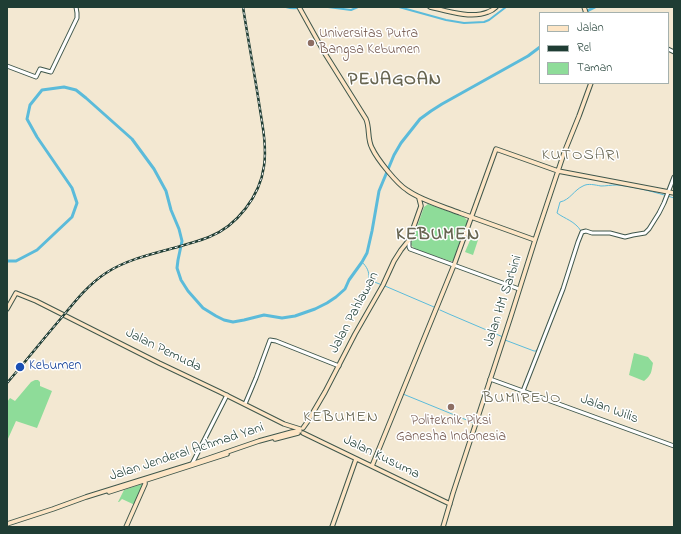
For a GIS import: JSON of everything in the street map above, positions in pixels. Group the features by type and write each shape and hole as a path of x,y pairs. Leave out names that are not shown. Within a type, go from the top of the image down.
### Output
{"main road":[{"path":"430,7 471,15 488,12 496,7"},
{"path":"299,8 324,52 366,119 371,146 382,163 406,190 430,202 535,240"},
{"name":"Jalan HM Sarbini","path":"443,527 535,240 558,171 591,84"},
{"path":"372,466 452,270 452,264 456,259 469,226 496,149 558,171 667,194 674,194"},
{"path":"419,197 421,206 424,203 430,202"},
{"name":"Jalan Pahlawan","path":"301,431 339,366 356,332 383,285 394,261 409,240 421,206"},
{"path":"463,214 468,219 469,226"},
{"name":"Jalan Pemuda","path":"7,309 16,293 39,302 159,363 301,431"},
{"path":"307,435 306,430 308,421"},
{"path":"286,424 288,428 287,433"},
{"name":"Jalan Kusuma","path":"301,431 450,504"},
{"name":"Jalan Jenderal Achmad Yani","path":"146,480 259,441 287,433 301,431"},
{"name":"Jalan Jenderal Achmad Yani","path":"7,524 86,497 210,461 259,443 301,431"},
{"path":"332,527 356,459"},
{"path":"126,527 146,480"}],"street":[{"path":"7,66 36,77 40,69 51,72 77,18 76,7"},
{"path":"523,391 563,289 582,232 610,233 625,237 646,233 664,203 674,177"},
{"path":"409,240 410,249 519,289"},
{"path":"245,404 270,340 339,366"},
{"name":"Jalan Wilis","path":"491,379 674,446"},
{"path":"192,464 227,395"}],"green space":[{"path":"428,204 464,217 467,220 467,224 453,261 415,249 411,244 424,207"},
{"path":"471,238 478,240 473,255 465,252"},
{"path":"634,353 648,357 653,363 651,373 644,381 629,375"},
{"path":"35,380 40,382 40,386 52,391 37,428 16,421 7,441 7,402 10,398 15,401 31,382"},
{"path":"145,483 135,505 122,499 118,502 124,490"}],"waterway":[{"path":"286,7 302,7"},
{"path":"303,7 318,7"},
{"path":"328,7 351,10 358,7"},
{"path":"399,7 446,20 464,23 484,22 506,7"},
{"path":"585,12 595,7"},
{"path":"7,261 16,261 37,250 72,217 77,203 72,188 37,137 27,119 30,105 42,90 64,87 76,90 132,139 154,169 166,191 182,241 177,268 181,280 188,291 203,308 224,320 233,322 264,315 282,318 295,316 315,309 327,303 345,289 349,280 367,253 379,191 394,155 401,143 420,119 442,104 528,56 539,48"},
{"path":"581,231 573,222 557,213 560,202 567,199 585,185 624,186 646,190 674,198"},
{"path":"362,262 369,273 369,278 372,281 382,285"},
{"path":"385,286 434,307"},
{"path":"547,326 555,304"},
{"path":"440,310 503,337"},
{"path":"505,340 534,351 536,351 539,347"},
{"path":"403,394 474,423"}],"railway":[{"path":"7,383 78,298 100,277 130,261 209,237 229,225 246,209 258,188 262,177 265,158 265,142 243,7"}],"place":[{"name":"Universitas Putra Bangsa Kebumen","path":"311,43"},
{"name":"Kebumen","path":"20,367"},
{"name":"Politeknik Piksi Ganesha Indonesia","path":"451,407"}],"district":[{"name":"PEJAGOAN","path":"395,81"},
{"name":"KUTOSARI","path":"581,156"},
{"name":"KEBUMEN","path":"438,236"},
{"name":"BUMIREJO","path":"522,399"},
{"name":"KEBUMEN","path":"341,418"}]}
